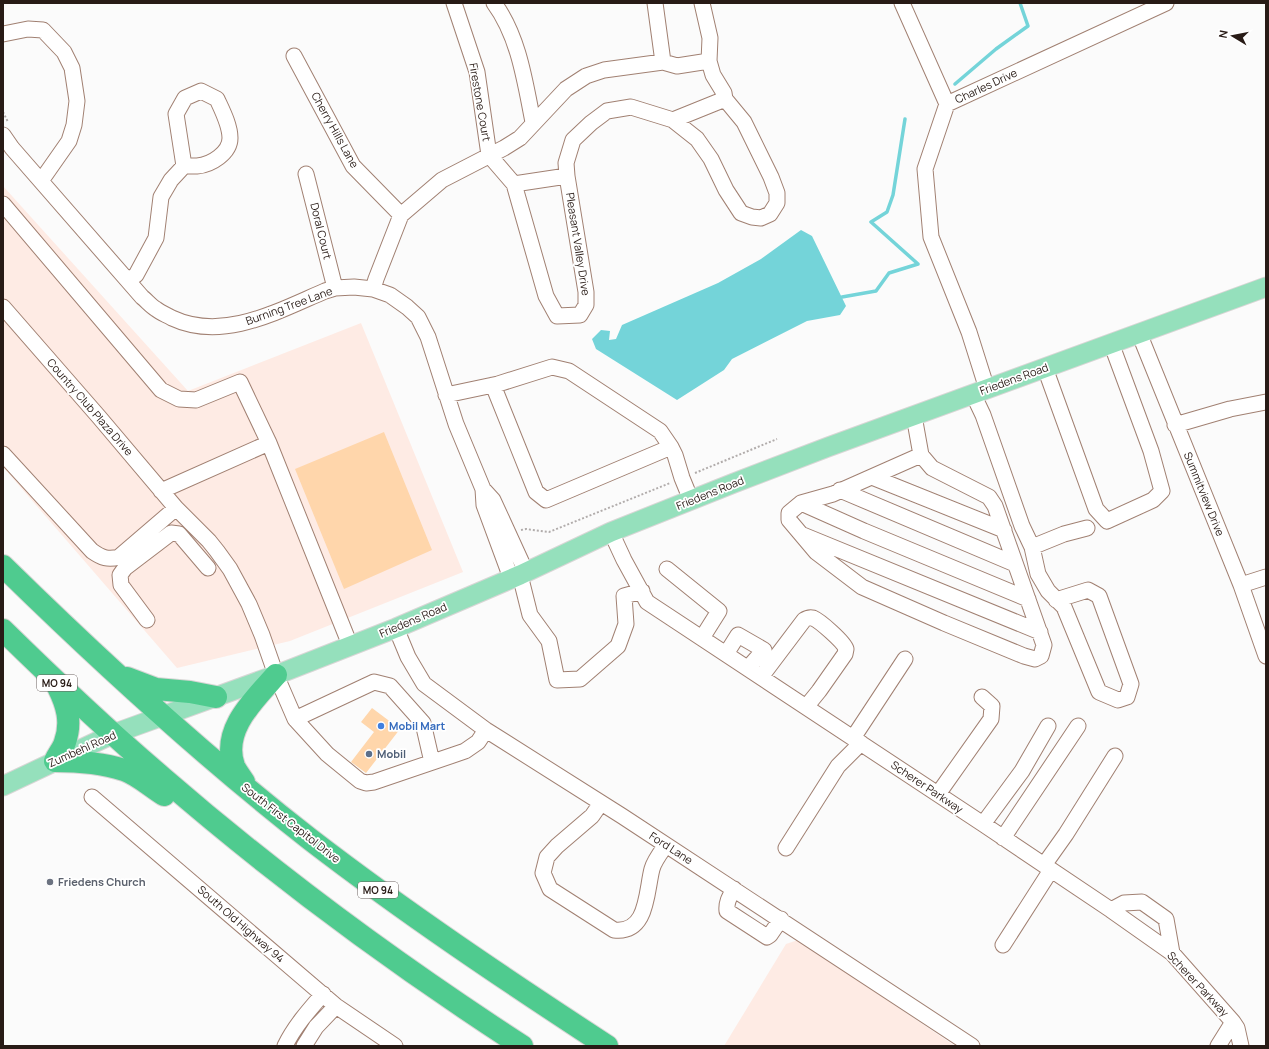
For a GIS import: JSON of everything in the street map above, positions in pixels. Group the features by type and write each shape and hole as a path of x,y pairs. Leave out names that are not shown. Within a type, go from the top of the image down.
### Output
{"highway":[{"name":"South First Capitol Drive","path":"3,566 162,716 250,791 310,839 462,950 607,1046"},
{"name":"MO 94","path":"3,630 113,734 204,814 377,947 436,989 522,1046"},
{"path":"112,670 144,686 216,697"},
{"path":"250,791 235,767 232,755 234,730 248,708 276,675"},
{"path":"56,681 65,701 69,716 65,742 55,761 77,761 124,770 140,778 172,801 204,814"}],"main road":[{"name":"Friedens Road","path":"162,716 276,675 396,628 519,575 611,532 691,500 828,447 1266,287"},
{"name":"Zumbehl Road","path":"3,786 113,734 162,716"}],"street":[{"name":"Firestone Court","path":"454,3 477,72 489,155"},
{"path":"494,3 502,15 520,60 533,122"},
{"path":"655,3 663,62"},
{"path":"373,289 401,215 442,180 504,148 520,138 533,122 566,89 586,76 604,70 663,62 677,66 709,61 710,38 702,3"},
{"path":"902,3 947,104"},
{"name":"Charles Drive","path":"1056,600 1088,590 1099,596 1131,684 1127,697 1118,700 1099,692 1064,607 1056,600 1048,591 1038,574 1032,547 1022,526 983,415 969,332 931,237 925,168 947,104 1166,3"},
{"path":"3,34 28,28 43,30 64,52 72,68 77,101 69,141 41,181"},
{"name":"Cherry Hills Lane","path":"294,56 353,166 401,215"},
{"name":"Pleasant Valley Drive","path":"489,155 514,184 546,296 557,316 580,315 586,305 586,292 566,163 572,140 608,111 631,107 673,120 697,139 711,159 726,190 741,213 752,217 761,218 770,214 777,203 777,192 762,156 744,122 725,99 724,93 713,75 709,61"},
{"path":"128,280 136,275 156,238 161,197 170,180 184,166 198,166 213,161 227,149 230,138 227,124 217,99 201,91 185,98 176,114 184,166"},
{"path":"673,120 725,99"},
{"name":"Burning Tree Lane","path":"6,129 12,148 142,297 157,310 189,324 234,326 258,319 325,291 335,288 354,287 373,289 390,295 418,317 428,337 456,424 483,489 493,500 519,575 530,615 549,641 557,680 580,679 618,646 626,624 624,596 642,592"},
{"name":"Doral Court","path":"306,174 335,288"},
{"path":"514,184 567,176"},
{"path":"3,204 161,390 179,399 196,400 240,382 269,443 350,645"},
{"name":"Country Club Plaza Drive","path":"3,307 99,416 161,491 209,541 233,575 249,604 276,675 295,719 327,754 360,781 366,783 374,782 432,762"},
{"name":"Summitview Drive","path":"1139,333 1175,425 1241,584 1266,656"},
{"path":"1045,368 1096,510 1107,520 1152,500 1162,491 1151,451 1111,343"},
{"path":"446,395 493,385 552,367 569,371 660,431 675,454 682,478 691,500"},
{"path":"493,385 536,492 546,500 671,447"},
{"path":"1175,425 1230,408 1266,402"},
{"path":"914,416 921,455 932,468 989,496 995,506 1044,645 1041,656 1035,659 1024,656 944,623 862,586 816,552 789,520 789,513 801,503 840,490 921,455"},
{"path":"161,491 269,443"},
{"path":"3,454 92,551 100,557 111,559 120,557 176,508"},
{"path":"872,477 1004,530"},
{"path":"840,490 1015,564"},
{"path":"801,503 1028,600"},
{"path":"1032,547 1064,534 1087,528"},
{"path":"147,620 121,585 120,575 125,568 171,532 179,534 208,568"},
{"name":"Scherer Parkway","path":"611,532 624,560 647,602 1112,910 1172,953 1233,1022 1237,1028 1241,1046"},
{"path":"800,534 1040,632"},
{"path":"667,569 719,611 702,638"},
{"path":"1241,584 1266,577"},
{"path":"761,677 804,620 808,617 814,619 839,639 845,645 846,649 819,691 806,707"},
{"name":"Ford Lane","path":"396,628 408,658 424,684 486,730 601,802 780,919 951,1040 972,1046"},
{"path":"726,654 738,635 764,650 748,668"},
{"path":"786,848 838,766 857,741 905,659"},
{"path":"295,719 374,682 390,686 423,723 432,762 465,751 478,742 486,730"},
{"path":"938,794 991,719 992,706 982,697"},
{"path":"982,824 1022,771 1048,726"},
{"path":"1002,838 1078,726"},
{"path":"1003,945 1066,834 1115,756"},
{"name":"South Old Highway 94","path":"92,797 336,1006 395,1046"},
{"path":"601,802 592,816 547,857 543,874 550,889 614,930 621,931 630,928 639,919 645,907 652,868 666,844"},
{"path":"734,889 728,898 726,906 728,910 767,937 770,935 780,919"},
{"path":"1112,910 1124,903 1142,902 1166,920 1172,953"},
{"path":"285,1046 302,1019 323,994"},
{"path":"304,1046 316,1027 336,1006"},
{"path":"1218,1046 1233,1022"}],"path":[{"path":"3,112 6,129"},
{"path":"517,532 526,529 549,532 777,439"}],"shaded area":[{"path":"3,186 188,391 361,323 463,572 290,641 177,668 3,467"},
{"path":"798,940 955,1046 724,1046 786,944"}],"water":[{"path":"801,230 812,236 846,306 840,315 807,321 732,359 724,370 677,400 596,349 592,339 601,330 610,331 609,340 616,339 622,325 718,283 761,259"}],"building":[{"path":"384,432 432,550 344,589 295,469"},
{"path":"372,708 400,729 366,773 351,762 374,732 361,722"}],"waterway":[{"path":"955,84 996,49 1028,26 1020,3"},
{"path":"842,297 876,291 889,273 918,264 871,222 887,212 893,195 905,119"}],"place":[{"name":"Mobil Mart","path":"381,726"},
{"name":"Mobil","path":"369,754"},
{"name":"Friedens Church","path":"50,882"}]}
